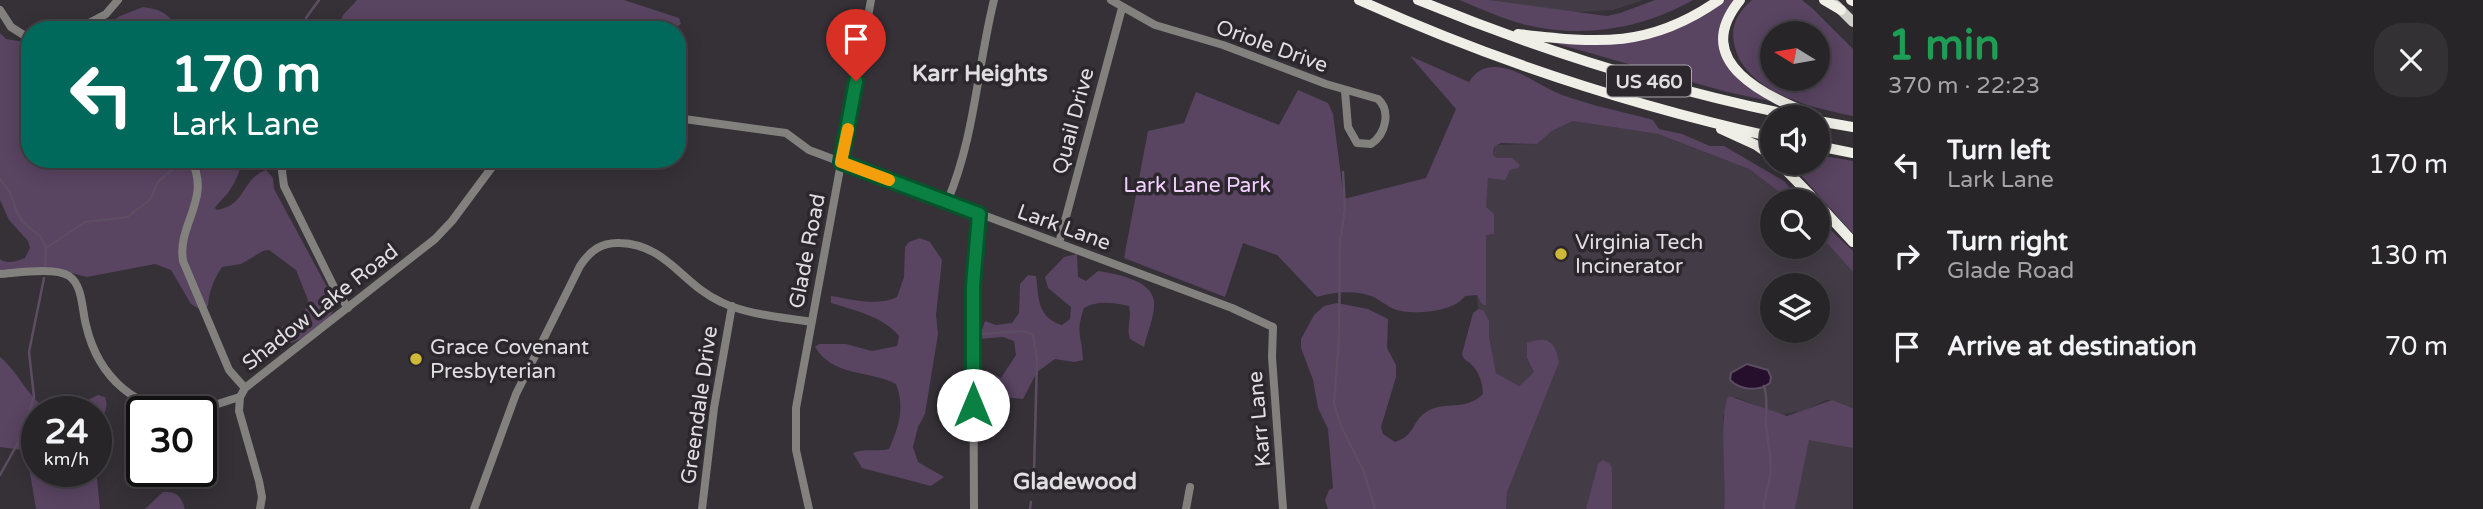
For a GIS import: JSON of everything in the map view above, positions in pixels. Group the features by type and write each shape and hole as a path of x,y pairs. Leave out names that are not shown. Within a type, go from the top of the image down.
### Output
{"highway":[{"name":"US 460","path":"1359,0 1425,29 1545,74 1703,120 1760,133"},
{"name":"US 460","path":"1418,0 1500,32 1644,79 1760,108"},
{"path":"1500,32 1577,41 1625,39 1670,27 1719,0"},
{"path":"1740,0 1732,11 1724,35 1728,59 1737,72 1759,90 1790,105"},
{"path":"1825,0 1841,10"},
{"path":"1703,120 1760,148"},
{"path":"1830,123 1853,127"},
{"path":"1830,148 1853,153"},
{"path":"1791,175 1804,189"},
{"path":"1830,216 1853,242"}],"main road":[{"path":"1830,0 1853,22"}],"street":[{"path":"93,21 106,14 118,0"},
{"name":"Glade Road","path":"809,509 799,473 794,433 796,408 871,0"},
{"path":"947,202 967,147 994,0"},
{"name":"Oriole Drive","path":"1111,0 1163,28 1223,45 1345,91 1378,99 1384,105 1386,119 1375,142 1361,145 1354,140 1348,127 1345,91"},
{"name":"Quail Drive","path":"1059,243 1122,8"},
{"path":"0,10 11,27 21,33"},
{"path":"686,119 786,133 809,150 841,162"},
{"name":"Lark Lane","path":"841,162 1232,308 1273,327"},
{"path":"194,168 198,177 198,193 182,242 183,261 229,370 245,388"},
{"path":"284,168 284,186 334,287 348,308"},
{"name":"Shadow Lake Road","path":"260,509 261,489 239,411 240,397 245,388 435,239 452,221 491,168"},
{"path":"974,509 973,286 979,214"},
{"path":"474,509 498,439 530,363 580,266 602,245 615,242 648,248 666,258 705,293 732,306 811,322"},
{"path":"0,274 60,273 73,279 78,287 90,343 102,368 122,389 138,398 166,408 192,410 240,397"},
{"name":"Greendale Drive","path":"702,509 714,408 732,306"},
{"name":"Karr Lane","path":"1273,327 1272,357 1283,509"},
{"path":"1186,509 1190,487"}],"shaded area":[{"path":"1483,0 1644,0 1613,10 1581,12 1505,7"},
{"path":"1573,121 1658,134 1749,169 1775,189 1760,189 1760,259 1830,259 1830,246 1853,272 1853,408 1826,400 1805,410 1780,415 1736,397 1723,416 1726,461 1724,509 1612,509 1611,498 1586,509 1506,509 1507,492 1550,341 1532,341 1527,358 1534,372 1519,386 1496,373 1489,320 1483,311 1478,309 1477,295 1481,303 1486,234 1490,233 1486,187 1488,177 1496,177 1512,158 1497,159 1493,155 1495,145 1537,144 1552,131"},
{"path":"1747,364 1768,370 1770,383 1749,389 1730,380 1731,373"},
{"path":"1808,439 1853,448 1853,509 1795,509"}],"green space":[{"path":"357,0 624,0 679,18 680,21 341,21"},
{"path":"1459,0 1488,0 1607,16 1655,0 1693,0 1655,18 1635,24 1573,31 1522,24"},
{"path":"1725,0 1735,0 1723,23 1721,49 1758,94 1770,101 1727,92 1551,42 1595,44 1709,13"},
{"path":"1752,0 1802,0 1825,21 1760,21 1760,82 1740,60 1734,43 1733,30 1740,14"},
{"path":"143,7 164,13 173,21 113,21"},
{"path":"1830,26 1853,49 1853,116 1830,111 1830,105 1808,105 1774,91 1830,91"},
{"path":"0,33 6,39 21,42 21,168 240,168 235,182 215,208 217,210 234,203 252,179 266,170 273,178 274,189 333,298 333,309 328,319 306,336 280,345 278,330 304,315 308,300 296,270 269,250 241,264 222,267 212,285 208,306 199,309 191,304 171,270 155,264 87,277 56,269 0,275 0,259 9,262 25,258 30,248 28,241 9,220 0,200"},
{"name":"Lark Lane Park","path":"1410,56 1469,82 1483,69 1495,67 1513,71 1565,96 1653,120 1659,129 1682,134 1710,146 1724,146 1760,167 1760,175 1774,175 1791,189 1775,189 1749,169 1658,134 1573,121 1552,131 1537,144 1501,143 1494,147 1493,155 1497,158 1512,158 1520,165 1510,170 1505,180 1488,178 1486,207 1494,214 1494,234 1486,235 1486,306 1477,295 1465,296 1443,309 1421,312 1394,309 1374,297 1357,293 1317,297 1277,255 1243,243 1225,297 1124,258 1148,131 1184,123 1196,92 1279,125 1298,90 1328,103 1333,114 1344,199 1426,178 1456,109"},
{"path":"1830,157 1853,161 1853,234 1830,208 1830,189 1813,189 1801,175 1830,175"},
{"path":"1830,229 1853,251 1853,272 1830,246"},
{"path":"920,238 930,242 942,260 936,315 938,334 925,414 918,427 913,447 918,462 944,477 931,486 862,468 853,453 889,449 893,441 900,409 896,384 841,368 823,357 815,347 819,344 846,344 872,351 897,346 899,336 893,329 868,315 831,303 831,296 873,302 897,297 904,277 905,247 909,242"},
{"path":"1077,254 1078,277 1086,281 1098,271 1114,274 1141,283 1152,294 1153,313 1144,347 1130,339 1129,306 1106,303 1089,305 1084,308 1080,324 1083,360 1074,362 1055,359 1037,372 1023,399 983,395 980,382 986,370 1001,378 1016,355 1014,341 1003,337 979,339 985,321 996,325 1012,323 1019,313 1020,284 1028,275 1036,276 1039,300 1044,312 1054,322 1062,325 1070,319 1071,307 1048,288 1045,277 1064,257"},
{"path":"1337,303 1368,309 1388,319 1387,348 1396,365 1396,377 1381,427 1383,434 1395,442 1406,436 1426,412 1469,403 1483,394 1478,374 1462,354 1473,313 1478,309 1483,310 1489,320 1496,373 1519,386 1534,372 1527,358 1527,343 1546,340 1553,345 1559,362 1507,492 1506,509 1328,509 1325,500 1329,490 1333,488 1328,429 1318,408 1313,380 1301,348 1301,339 1314,315 1324,306"},
{"path":"0,357 33,396 21,396 21,450 0,447"},
{"path":"1729,396 1787,416 1832,400 1853,408 1853,448 1809,440 1795,509 1724,509 1723,432"},
{"path":"1603,460 1612,468 1612,509 1586,509 1598,464"},
{"path":"32,487 98,487 100,509 36,509"},
{"path":"163,492 178,495 185,509 145,509"}],"waterway":[{"path":"306,18 319,0"},
{"path":"46,248 85,222 127,217 150,200 158,182 174,168"},
{"path":"1343,172 1345,209 1340,241 1339,339 1334,403 1341,426 1364,472 1375,509"},
{"path":"0,179 10,192 23,222 40,236 46,248 45,266"},
{"path":"0,475 19,441 34,397 29,352 44,278"},
{"path":"983,334 1021,331 1033,334 1037,360 1034,471"},
{"path":"1764,386 1771,469 1764,509"},
{"path":"1030,509 1031,502"}],"slow traffic":[{"path":"848,129 841,162 889,180"}],"place":[{"name":"Virginia Tech Incinerator","path":"1561,254"},
{"name":"Grace Covenant Presbyterian","path":"416,359"}],"district":[{"name":"Karr Heights","path":"980,73"},
{"name":"Gladewood","path":"1075,481"}],"route":[{"path":"856,81 841,162 979,214 973,286 973,405"}]}
